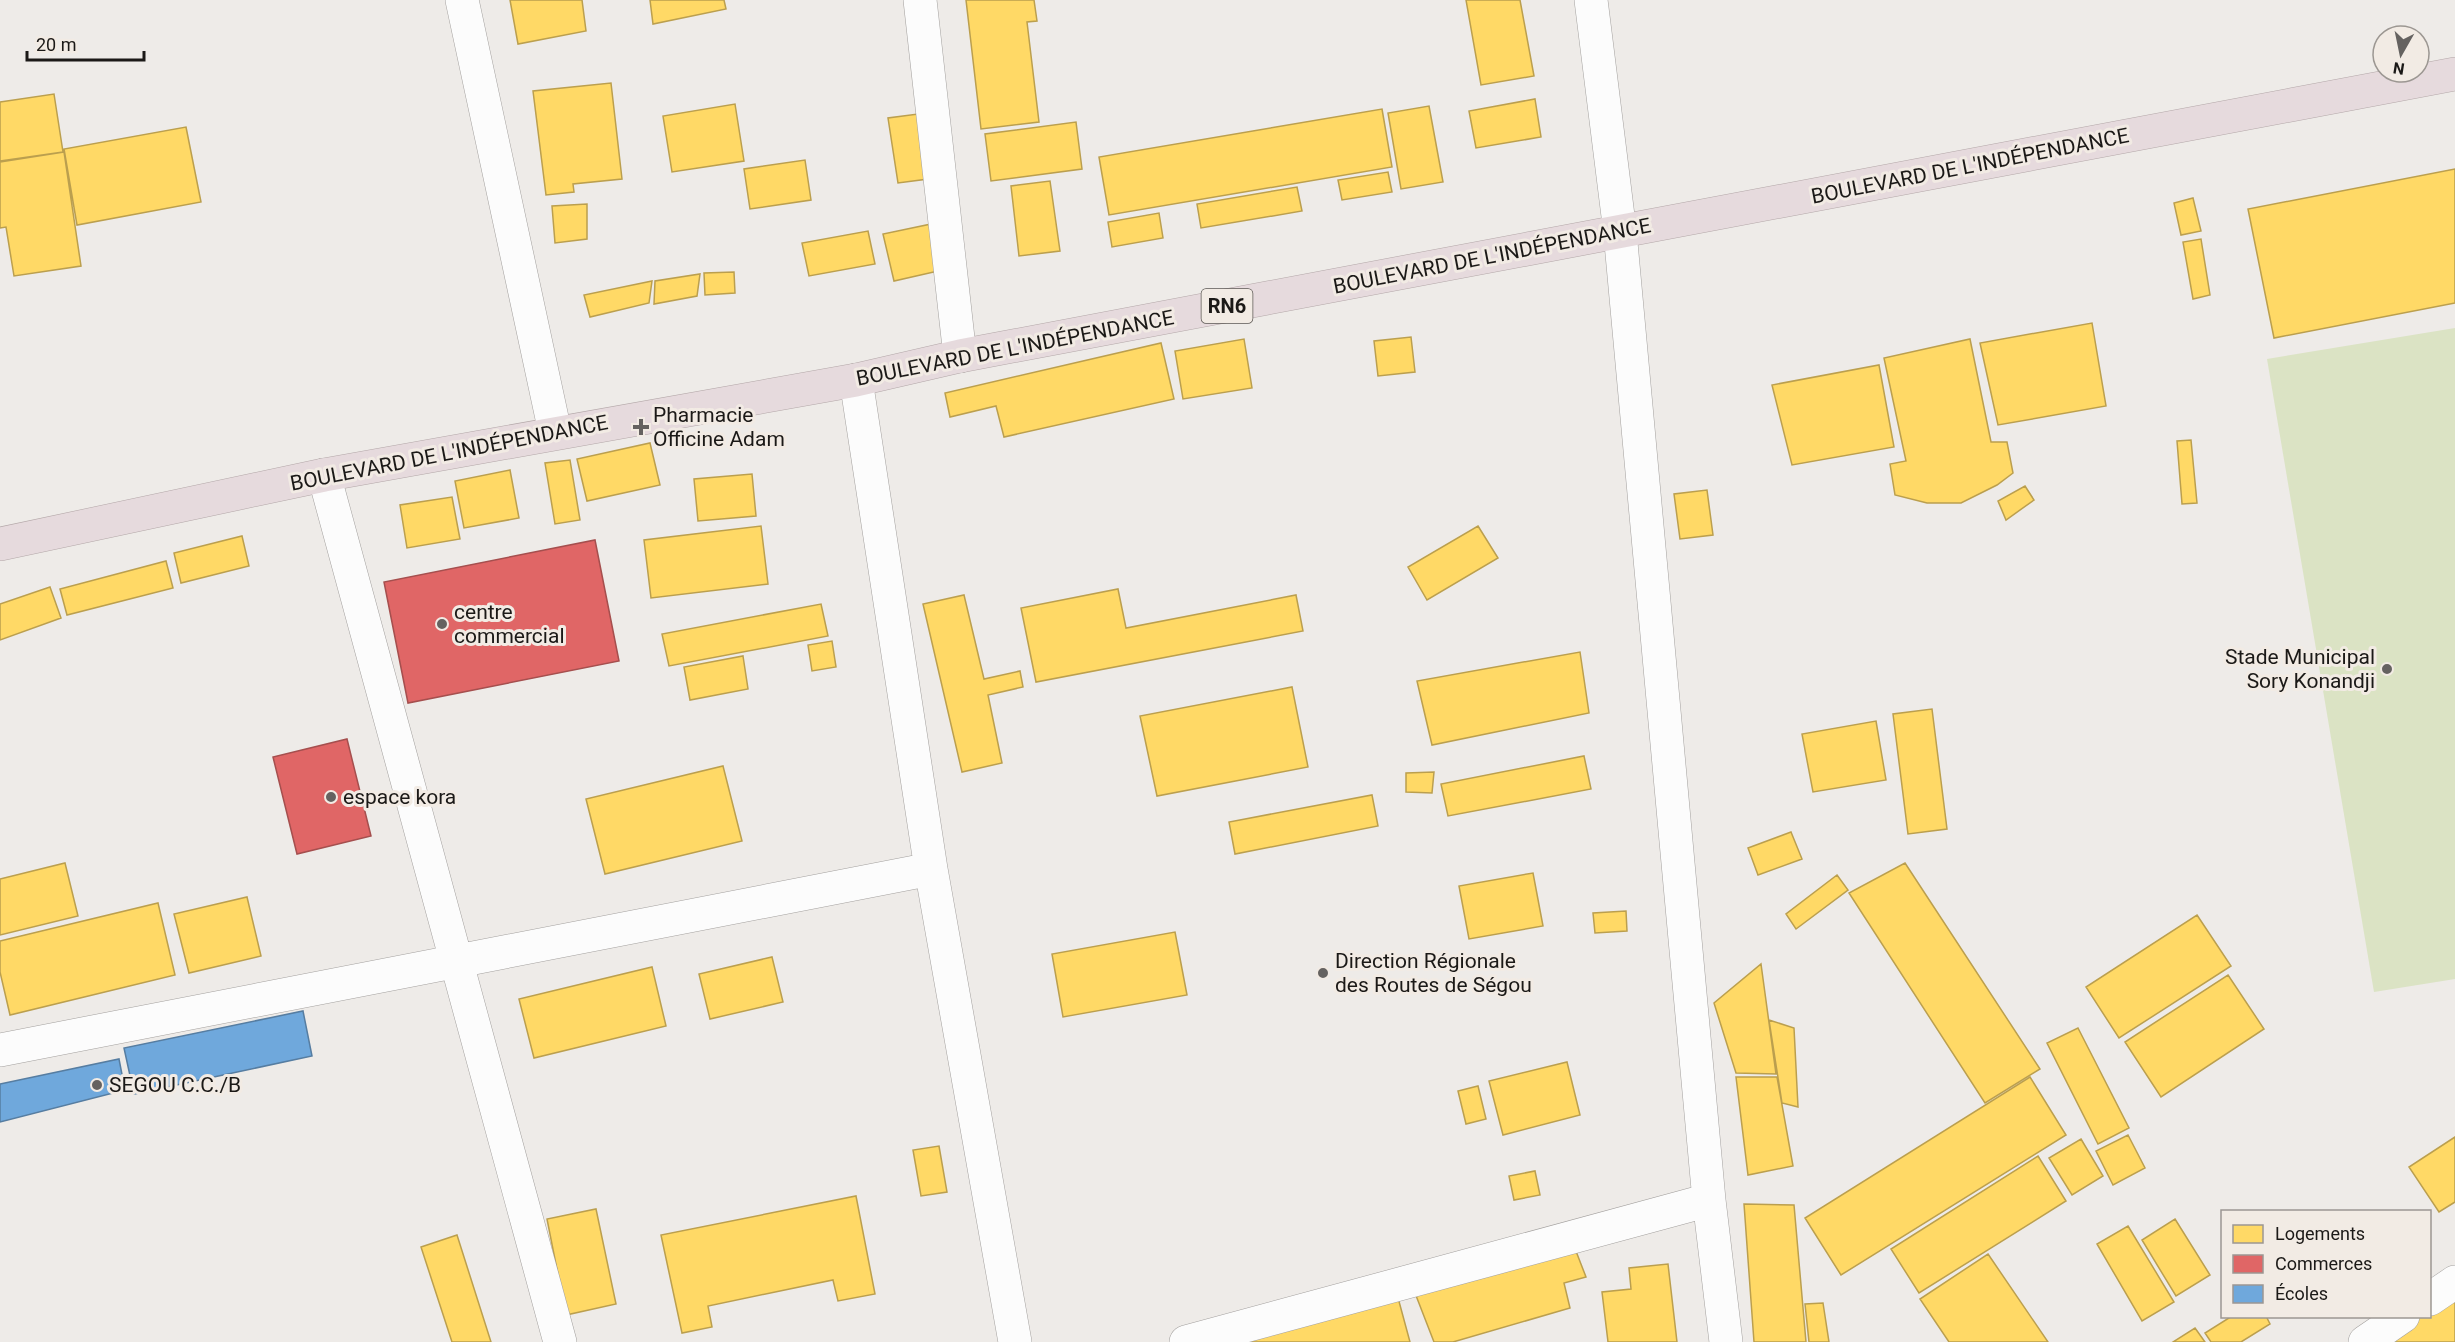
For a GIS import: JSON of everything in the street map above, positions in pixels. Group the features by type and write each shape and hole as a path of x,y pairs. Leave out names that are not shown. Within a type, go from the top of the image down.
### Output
{"highway":[{"name":"BOULEVARD DE L'INDÉPENDANCE","path":"0,544 324,475 856,380 960,356 2455,74"}],"street":[{"path":"462,0 555,432"},
{"path":"920,0 960,356"},
{"path":"1592,0 1620,232 1708,1200 1726,1342"},
{"path":"856,380 931,869 1015,1342"},
{"path":"324,475 560,1342"},
{"path":"0,1050 931,869"},
{"path":"1186,1342 1708,1200"},
{"path":"2431,1298 2455,1282"},
{"path":"2365,1342 2401,1318"}],"green space":[{"name":"Stade Municipal Sory Konandji","path":"2455,328 2455,979 2374,992 2267,359"}],"building: Logements":[{"path":"510,0 582,0 586,31 518,44"},
{"path":"650,0 724,0 726,9 653,24"},
{"path":"966,0 1034,0 1037,21 1027,22 1039,122 981,129"},
{"path":"1466,0 1520,0 1534,76 1481,85"},
{"path":"611,83 622,179 573,184 574,192 546,195 533,91"},
{"path":"54,94 63,152 0,161 0,102"},
{"path":"1535,99 1541,137 1476,148 1469,111"},
{"path":"735,104 744,161 672,172 663,116"},
{"path":"1429,106 1443,182 1401,189 1388,113"},
{"path":"1382,109 1392,167 1109,215 1099,157"},
{"path":"918,114 928,179 898,183 888,118"},
{"path":"1076,122 1082,169 991,181 985,134"},
{"path":"186,127 201,202 77,225 64,149"},
{"path":"64,152 81,266 14,276 6,227 0,228 0,162"},
{"path":"805,160 811,200 750,209 744,169"},
{"path":"2455,169 2455,303 2274,338 2248,209"},
{"path":"1388,172 1392,192 1342,200 1338,180"},
{"path":"1050,181 1060,251 1019,256 1011,186"},
{"path":"1297,187 1302,211 1201,228 1197,204"},
{"path":"2193,198 2201,231 2181,235 2174,203"},
{"path":"587,204 587,239 555,243 552,206"},
{"path":"1159,213 1163,238 1112,247 1108,222"},
{"path":"936,223 947,269 894,281 883,234"},
{"path":"868,231 875,264 809,276 802,243"},
{"path":"2201,239 2210,295 2193,299 2183,242"},
{"path":"734,272 735,293 705,295 704,273"},
{"path":"700,274 697,296 654,304 655,281"},
{"path":"652,281 649,303 590,317 584,295"},
{"path":"2092,323 2106,406 1998,425 1980,343"},
{"path":"1411,337 1415,372 1378,376 1374,341"},
{"path":"1244,339 1252,388 1183,399 1175,351"},
{"path":"1970,339 1991,442 2007,442 2013,473 1997,485 1961,503 1927,503 1895,495 1890,464 1906,461 1884,358"},
{"path":"1161,343 1174,399 1004,437 996,406 950,417 945,393"},
{"path":"1879,365 1894,447 1792,465 1772,385"},
{"path":"2191,440 2197,503 2182,504 2177,441"},
{"path":"650,443 660,485 587,501 577,459"},
{"path":"570,460 580,520 555,524 545,463"},
{"path":"510,470 519,518 464,528 455,481"},
{"path":"752,474 756,516 698,521 694,479"},
{"path":"2025,486 2034,500 2006,520 1998,501"},
{"path":"1707,490 1713,535 1680,539 1674,494"},
{"path":"452,497 460,539 407,548 400,505"},
{"path":"761,526 768,584 651,598 644,540"},
{"path":"1478,526 1498,558 1427,600 1408,567"},
{"path":"242,536 249,566 181,583 174,553"},
{"path":"166,561 173,588 67,615 60,589"},
{"path":"50,587 61,618 0,640 0,604"},
{"path":"1118,589 1126,628 1296,595 1303,631 1036,682 1021,608"},
{"path":"964,595 984,679 1020,671 1023,687 988,695 1002,763 962,772 923,604"},
{"path":"821,604 828,636 669,666 662,634"},
{"path":"832,641 836,667 812,671 808,645"},
{"path":"1580,652 1589,713 1432,745 1417,681"},
{"path":"743,656 748,689 690,700 684,667"},
{"path":"1292,687 1308,767 1157,796 1140,716"},
{"path":"1932,709 1947,829 1908,834 1893,714"},
{"path":"1876,721 1886,780 1813,792 1802,734"},
{"path":"1584,756 1591,789 1448,816 1441,784"},
{"path":"723,766 742,841 605,874 586,799"},
{"path":"1434,772 1432,793 1406,792 1406,773"},
{"path":"1372,795 1378,826 1235,854 1229,822"},
{"path":"1791,832 1802,859 1758,875 1748,848"},
{"path":"65,863 78,916 0,935 0,879"},
{"path":"1905,863 2040,1069 1985,1103 1849,893"},
{"path":"1533,873 1543,926 1469,939 1459,886"},
{"path":"1837,875 1848,890 1796,929 1786,914"},
{"path":"247,897 261,956 189,973 174,914"},
{"path":"158,903 175,975 10,1015 0,972 0,941"},
{"path":"1626,911 1627,931 1595,933 1593,913"},
{"path":"2197,915 2231,966 2119,1038 2086,987"},
{"path":"1175,932 1187,995 1063,1017 1052,954"},
{"path":"772,957 783,1002 710,1019 699,974"},
{"path":"1761,964 1776,1074 1736,1073 1714,1003"},
{"path":"652,967 666,1026 534,1058 519,999"},
{"path":"2228,975 2264,1029 2161,1097 2125,1042"},
{"path":"1769,1020 1794,1028 1798,1107 1782,1103"},
{"path":"2078,1028 2129,1128 2098,1144 2047,1043"},
{"path":"1567,1062 1580,1115 1503,1135 1489,1081"},
{"path":"1736,1077 1777,1077 1793,1166 1748,1175"},
{"path":"2030,1077 2066,1135 1841,1275 1805,1218"},
{"path":"1478,1086 1486,1119 1466,1124 1458,1091"},
{"path":"2128,1135 2145,1168 2113,1185 2096,1151"},
{"path":"2455,1137 2455,1202 2439,1212 2409,1167"},
{"path":"2081,1139 2103,1176 2072,1195 2049,1158"},
{"path":"939,1146 947,1192 921,1196 913,1150"},
{"path":"2038,1156 2066,1201 1919,1293 1891,1249"},
{"path":"1535,1171 1540,1195 1514,1200 1509,1176"},
{"path":"856,1196 875,1294 838,1301 833,1280 708,1306 712,1327 682,1333 661,1235"},
{"path":"1744,1204 1794,1205 1806,1342 1754,1342"},
{"path":"596,1209 616,1304 566,1315 547,1219"},
{"path":"2175,1219 2210,1275 2176,1296 2142,1240"},
{"path":"2128,1226 2174,1302 2142,1321 2097,1244"},
{"path":"457,1235 491,1342 452,1342 421,1247"},
{"path":"1574,1246 1586,1277 1564,1283 1570,1308 1453,1342 1434,1342 1415,1293"},
{"path":"1988,1254 2048,1342 1949,1342 1920,1299"},
{"path":"1668,1264 1677,1342 1608,1342 1602,1292 1631,1289 1629,1268"},
{"path":"2455,1289 2455,1342 2371,1342 2409,1318 2431,1318 2431,1304"},
{"path":"1397,1294 1410,1342 1241,1342"},
{"path":"1823,1303 1829,1342 1809,1342 1805,1304"},
{"path":"2229,1318 2267,1318 2270,1324 2241,1342 2211,1342 2205,1333"},
{"path":"2195,1328 2205,1342 2173,1342"}],"building: Commerces":[{"path":"595,540 619,661 408,703 384,582"},
{"path":"347,739 371,836 297,854 273,757"}],"building: Écoles":[{"path":"303,1011 312,1056 134,1094 124,1048"},
{"path":"119,1059 125,1090 0,1122 0,1084"}],"place":[{"name":"Pharmacie Officine Adam","path":"641,427"},
{"name":"centre commercial","path":"442,624"},
{"name":"Stade Municipal Sory Konandji","path":"2387,669"},
{"name":"espace kora","path":"331,797"},
{"name":"Direction Régionale des Routes de Ségou","path":"1323,973"},
{"name":"SEGOU C.C./B","path":"97,1085"}]}
